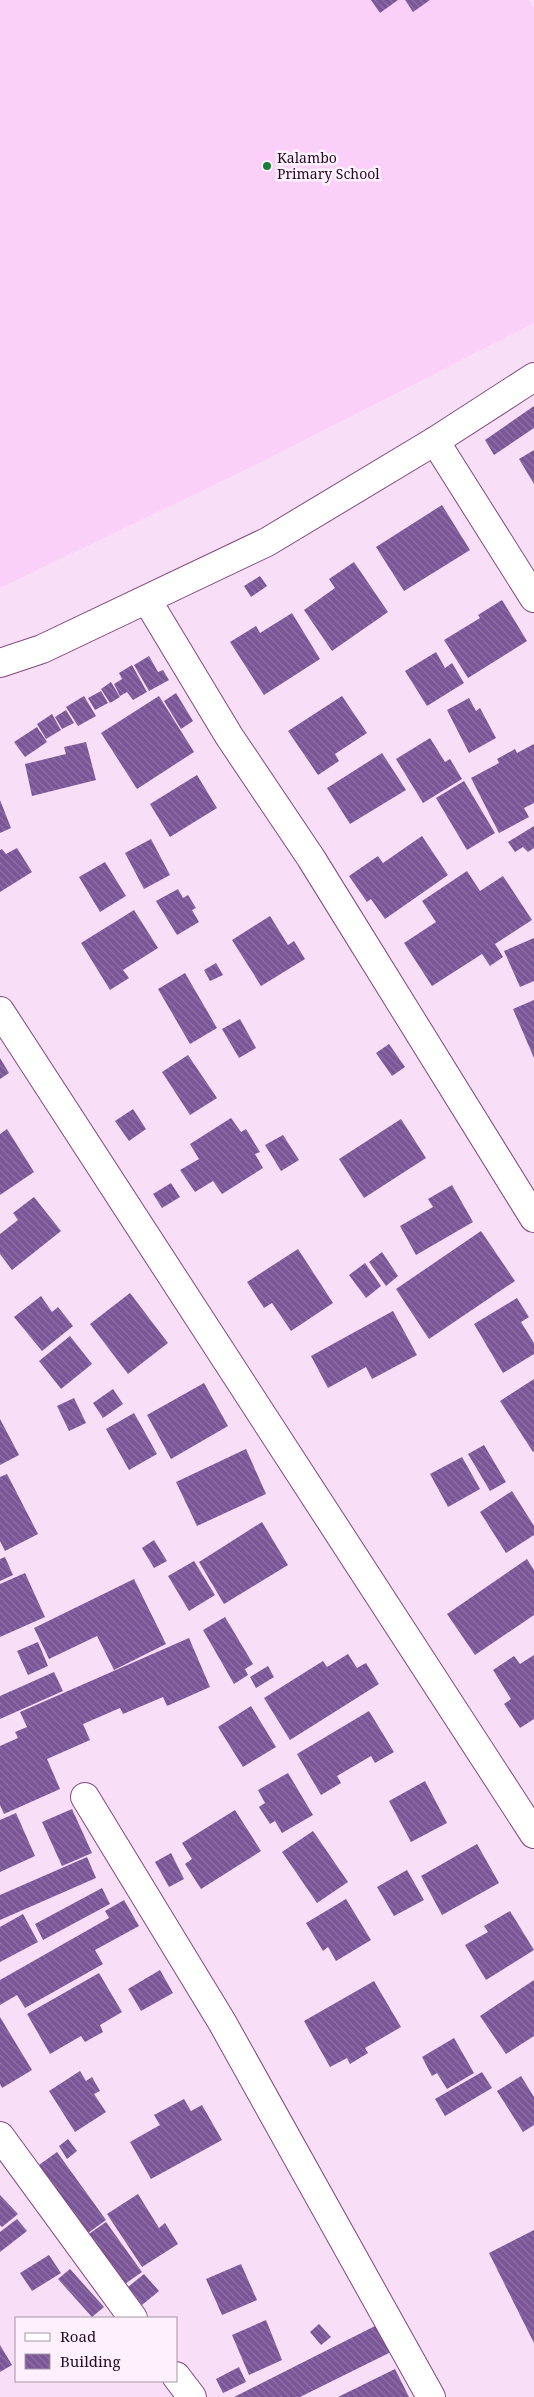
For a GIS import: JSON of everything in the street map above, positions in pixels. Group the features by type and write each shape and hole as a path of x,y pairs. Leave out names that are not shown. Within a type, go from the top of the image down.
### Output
{"street":[{"path":"0,663 42,649 267,542 434,441 534,377"},
{"path":"434,441 534,598"},
{"path":"147,600 229,736 311,858 534,1218"},
{"path":"0,1012 534,1834"},
{"path":"84,1797 222,2022 431,2397"},
{"path":"0,2136 132,2317"},
{"path":"178,2379 192,2397"}],"shaded area":[{"name":"Kalambo Primary School","path":"0,0 529,0 534,8 534,323 261,462 0,588"}],"building":[{"path":"371,0 398,0 380,13"},
{"path":"405,0 430,0 413,12"},
{"path":"534,406 534,428 494,455 485,440"},
{"path":"534,450 534,484 519,459"},
{"path":"442,505 470,550 404,591 376,547"},
{"path":"354,562 388,612 332,651 304,610 335,588 329,579"},
{"path":"260,576 267,586 251,597 244,586"},
{"path":"502,600 527,641 468,678 444,640 480,618 478,615"},
{"path":"292,613 320,659 264,695 230,642 256,626 260,633"},
{"path":"436,652 445,668 452,663 464,683 427,706 405,671"},
{"path":"149,656 158,672 163,670 169,680 149,691 134,665"},
{"path":"132,665 147,692 133,700 127,692 120,696 114,684 122,679 119,673"},
{"path":"111,682 120,697 110,703 101,689"},
{"path":"101,691 108,703 95,710 88,698"},
{"path":"176,693 193,721 181,729 164,701"},
{"path":"84,696 96,716 78,726 66,707"},
{"path":"159,696 194,752 137,789 101,733"},
{"path":"342,696 367,733 335,754 339,761 318,775 288,731"},
{"path":"469,698 476,711 480,708 496,738 469,753 447,710"},
{"path":"66,710 74,723 62,729 55,717"},
{"path":"52,714 61,730 46,739 37,724"},
{"path":"37,727 47,742 25,757 14,742"},
{"path":"430,738 445,762 450,759 462,779 423,803 396,759"},
{"path":"86,742 96,780 32,796 25,764 66,754 64,747"},
{"path":"534,744 534,803 524,808 529,817 499,833 471,778 499,763 497,759 515,749 517,753"},
{"path":"382,753 406,790 350,824 327,788"},
{"path":"197,775 217,808 170,837 150,804"},
{"path":"464,781 495,833 467,850 436,798"},
{"path":"0,800 11,828 0,833"},
{"path":"534,826 534,848 528,852 523,847 515,852 508,842"},
{"path":"422,836 448,875 385,919 371,899 367,902 349,876 378,856 383,863"},
{"path":"151,839 170,875 144,889 125,853"},
{"path":"17,848 32,872 0,892 0,850 2,849 6,854"},
{"path":"105,862 126,896 100,912 79,877"},
{"path":"467,871 480,891 503,876 532,920 495,944 503,957 490,966 482,954 432,986 404,943 436,922 422,901"},
{"path":"178,889 183,898 188,895 196,908 192,910 199,922 177,935 156,901"},
{"path":"134,910 158,948 123,970 129,978 110,990 81,943"},
{"path":"270,916 288,945 294,941 305,959 261,986 232,940"},
{"path":"534,938 534,981 520,987 504,951"},
{"path":"216,963 223,975 210,981 204,970"},
{"path":"185,973 217,1028 190,1044 158,989"},
{"path":"534,1000 534,1058 513,1009"},
{"path":"240,1019 256,1048 239,1058 222,1029"},
{"path":"389,1044 405,1067 392,1076 376,1053"},
{"path":"188,1055 217,1098 190,1115 162,1072"},
{"path":"0,1058 9,1073 0,1079"},
{"path":"133,1109 146,1129 129,1141 115,1121"},
{"path":"231,1118 241,1132 246,1129 260,1152 255,1154 263,1168 222,1194 213,1181 195,1192 180,1170 199,1159 190,1144"},
{"path":"401,1119 426,1158 364,1198 339,1159"},
{"path":"7,1129 34,1172 0,1195 0,1134"},
{"path":"283,1135 299,1160 281,1171 265,1145"},
{"path":"171,1183 180,1197 162,1208 153,1194"},
{"path":"452,1185 473,1222 416,1255 400,1226 433,1207 428,1199"},
{"path":"34,1197 61,1231 12,1270 0,1254 0,1234 18,1220 13,1213"},
{"path":"481,1231 515,1281 429,1339 396,1289"},
{"path":"298,1249 333,1303 291,1331 272,1303 264,1308 247,1282"},
{"path":"382,1252 398,1276 386,1286 369,1262"},
{"path":"365,1263 381,1286 366,1298 349,1275"},
{"path":"130,1293 168,1343 128,1374 90,1324"},
{"path":"41,1296 52,1312 58,1307 73,1326 42,1351 14,1317"},
{"path":"517,1298 529,1317 521,1322 534,1343 534,1354 503,1373 474,1324"},
{"path":"393,1311 417,1355 372,1379 366,1367 328,1388 311,1356"},
{"path":"70,1336 92,1364 61,1389 39,1361"},
{"path":"534,1379 534,1451 533,1452 500,1401"},
{"path":"204,1383 228,1426 171,1459 147,1415"},
{"path":"113,1389 123,1404 103,1418 93,1403"},
{"path":"74,1398 86,1423 69,1431 57,1406"},
{"path":"134,1413 157,1454 129,1470 106,1429"},
{"path":"0,1419 19,1455 0,1465"},
{"path":"484,1445 506,1482 490,1491 468,1454"},
{"path":"246,1449 266,1494 197,1526 176,1482"},
{"path":"462,1457 480,1489 448,1507 430,1474"},
{"path":"7,1474 38,1534 5,1551 0,1541 0,1477"},
{"path":"512,1491 534,1526 534,1535 506,1553 480,1512"},
{"path":"262,1522 288,1565 224,1604 199,1562"},
{"path":"154,1540 167,1561 154,1568 142,1548"},
{"path":"5,1557 13,1575 0,1581 0,1559"},
{"path":"527,1559 534,1570 534,1615 475,1655 447,1614"},
{"path":"194,1561 215,1595 189,1611 168,1576"},
{"path":"25,1573 45,1617 0,1637 0,1584"},
{"path":"134,1579 166,1644 114,1670 97,1636 49,1659 34,1628"},
{"path":"225,1617 253,1664 245,1669 248,1675 234,1684 203,1630"},
{"path":"189,1638 210,1687 167,1706 163,1697 123,1714 120,1708 83,1724 90,1740 47,1759 60,1789 4,1814 0,1805 0,1746 18,1738 15,1732 27,1727 20,1712"},
{"path":"38,1642 48,1666 28,1675 17,1651"},
{"path":"348,1654 357,1668 366,1663 379,1684 290,1740 264,1698 323,1661 327,1667"},
{"path":"534,1655 534,1719 520,1728 504,1704 511,1699 493,1670 514,1656 520,1664"},
{"path":"268,1666 274,1677 256,1688 250,1677"},
{"path":"54,1672 63,1691 0,1719 0,1696"},
{"path":"251,1706 276,1747 243,1767 218,1727"},
{"path":"369,1711 394,1752 375,1763 371,1756 337,1776 341,1783 321,1795 297,1754"},
{"path":"288,1773 313,1815 282,1833 275,1821 270,1824 259,1807 265,1803 258,1790"},
{"path":"425,1781 447,1823 411,1842 389,1801"},
{"path":"72,1809 92,1853 62,1866 42,1822"},
{"path":"235,1810 261,1851 201,1889 185,1864 192,1859 182,1843"},
{"path":"16,1813 35,1856 0,1872 0,1820"},
{"path":"313,1831 348,1882 317,1903 282,1852"},
{"path":"477,1844 499,1883 442,1915 421,1876"},
{"path":"171,1853 184,1879 169,1887 155,1862"},
{"path":"87,1857 96,1878 0,1920 0,1895"},
{"path":"407,1870 424,1900 394,1916 377,1887"},
{"path":"102,1888 110,1904 43,1940 35,1924"},
{"path":"346,1899 371,1940 336,1961 328,1947 323,1951 306,1923"},
{"path":"124,1900 139,1926 95,1950 103,1964 25,2008 17,1995 0,2005 0,1980 109,1918 105,1911"},
{"path":"510,1911 534,1950 486,1980 465,1945 488,1932 484,1926"},
{"path":"23,1914 38,1942 0,1962 0,1927"},
{"path":"160,1970 173,1993 141,2011 128,1989"},
{"path":"99,1973 122,2012 100,2025 103,2032 85,2042 81,2036 50,2054 27,2014"},
{"path":"534,1980 534,2036 506,2054 480,2016"},
{"path":"374,1981 401,2027 365,2048 368,2053 350,2064 347,2058 330,2067 304,2021"},
{"path":"0,2017 32,2070 2,2088 0,2084"},
{"path":"454,2038 474,2073 447,2089 437,2073 432,2076 422,2057"},
{"path":"80,2071 86,2081 92,2077 100,2091 94,2094 106,2112 75,2132 49,2091"},
{"path":"482,2072 492,2088 445,2116 435,2099"},
{"path":"521,2076 534,2097 534,2125 523,2132 497,2091"},
{"path":"184,2099 191,2111 202,2105 222,2140 151,2179 130,2142 160,2125 154,2115"},
{"path":"68,2139 77,2151 67,2159 59,2146"},
{"path":"57,2152 106,2220 88,2233 39,2165"},
{"path":"138,2194 159,2228 165,2223 178,2244 142,2267 107,2214"},
{"path":"0,2195 18,2214 2,2227 0,2225"},
{"path":"17,2219 27,2231 0,2252 0,2232"},
{"path":"106,2222 142,2272 122,2286 86,2236"},
{"path":"534,2230 534,2343 489,2253"},
{"path":"49,2255 61,2273 32,2291 20,2273"},
{"path":"241,2264 257,2300 222,2315 206,2279"},
{"path":"70,2269 104,2307 92,2317 58,2279"},
{"path":"144,2274 159,2291 142,2305 128,2287"},
{"path":"266,2320 282,2360 249,2375 232,2335"},
{"path":"319,2324 331,2337 321,2345 310,2332"},
{"path":"377,2325 391,2352 300,2397 234,2397"},
{"path":"0,2345 12,2365 0,2372"},
{"path":"239,2367 246,2382 223,2393 216,2379"},
{"path":"395,2369 409,2397 338,2397"}],"place":[{"name":"Kalambo Primary School","path":"267,166"}]}
